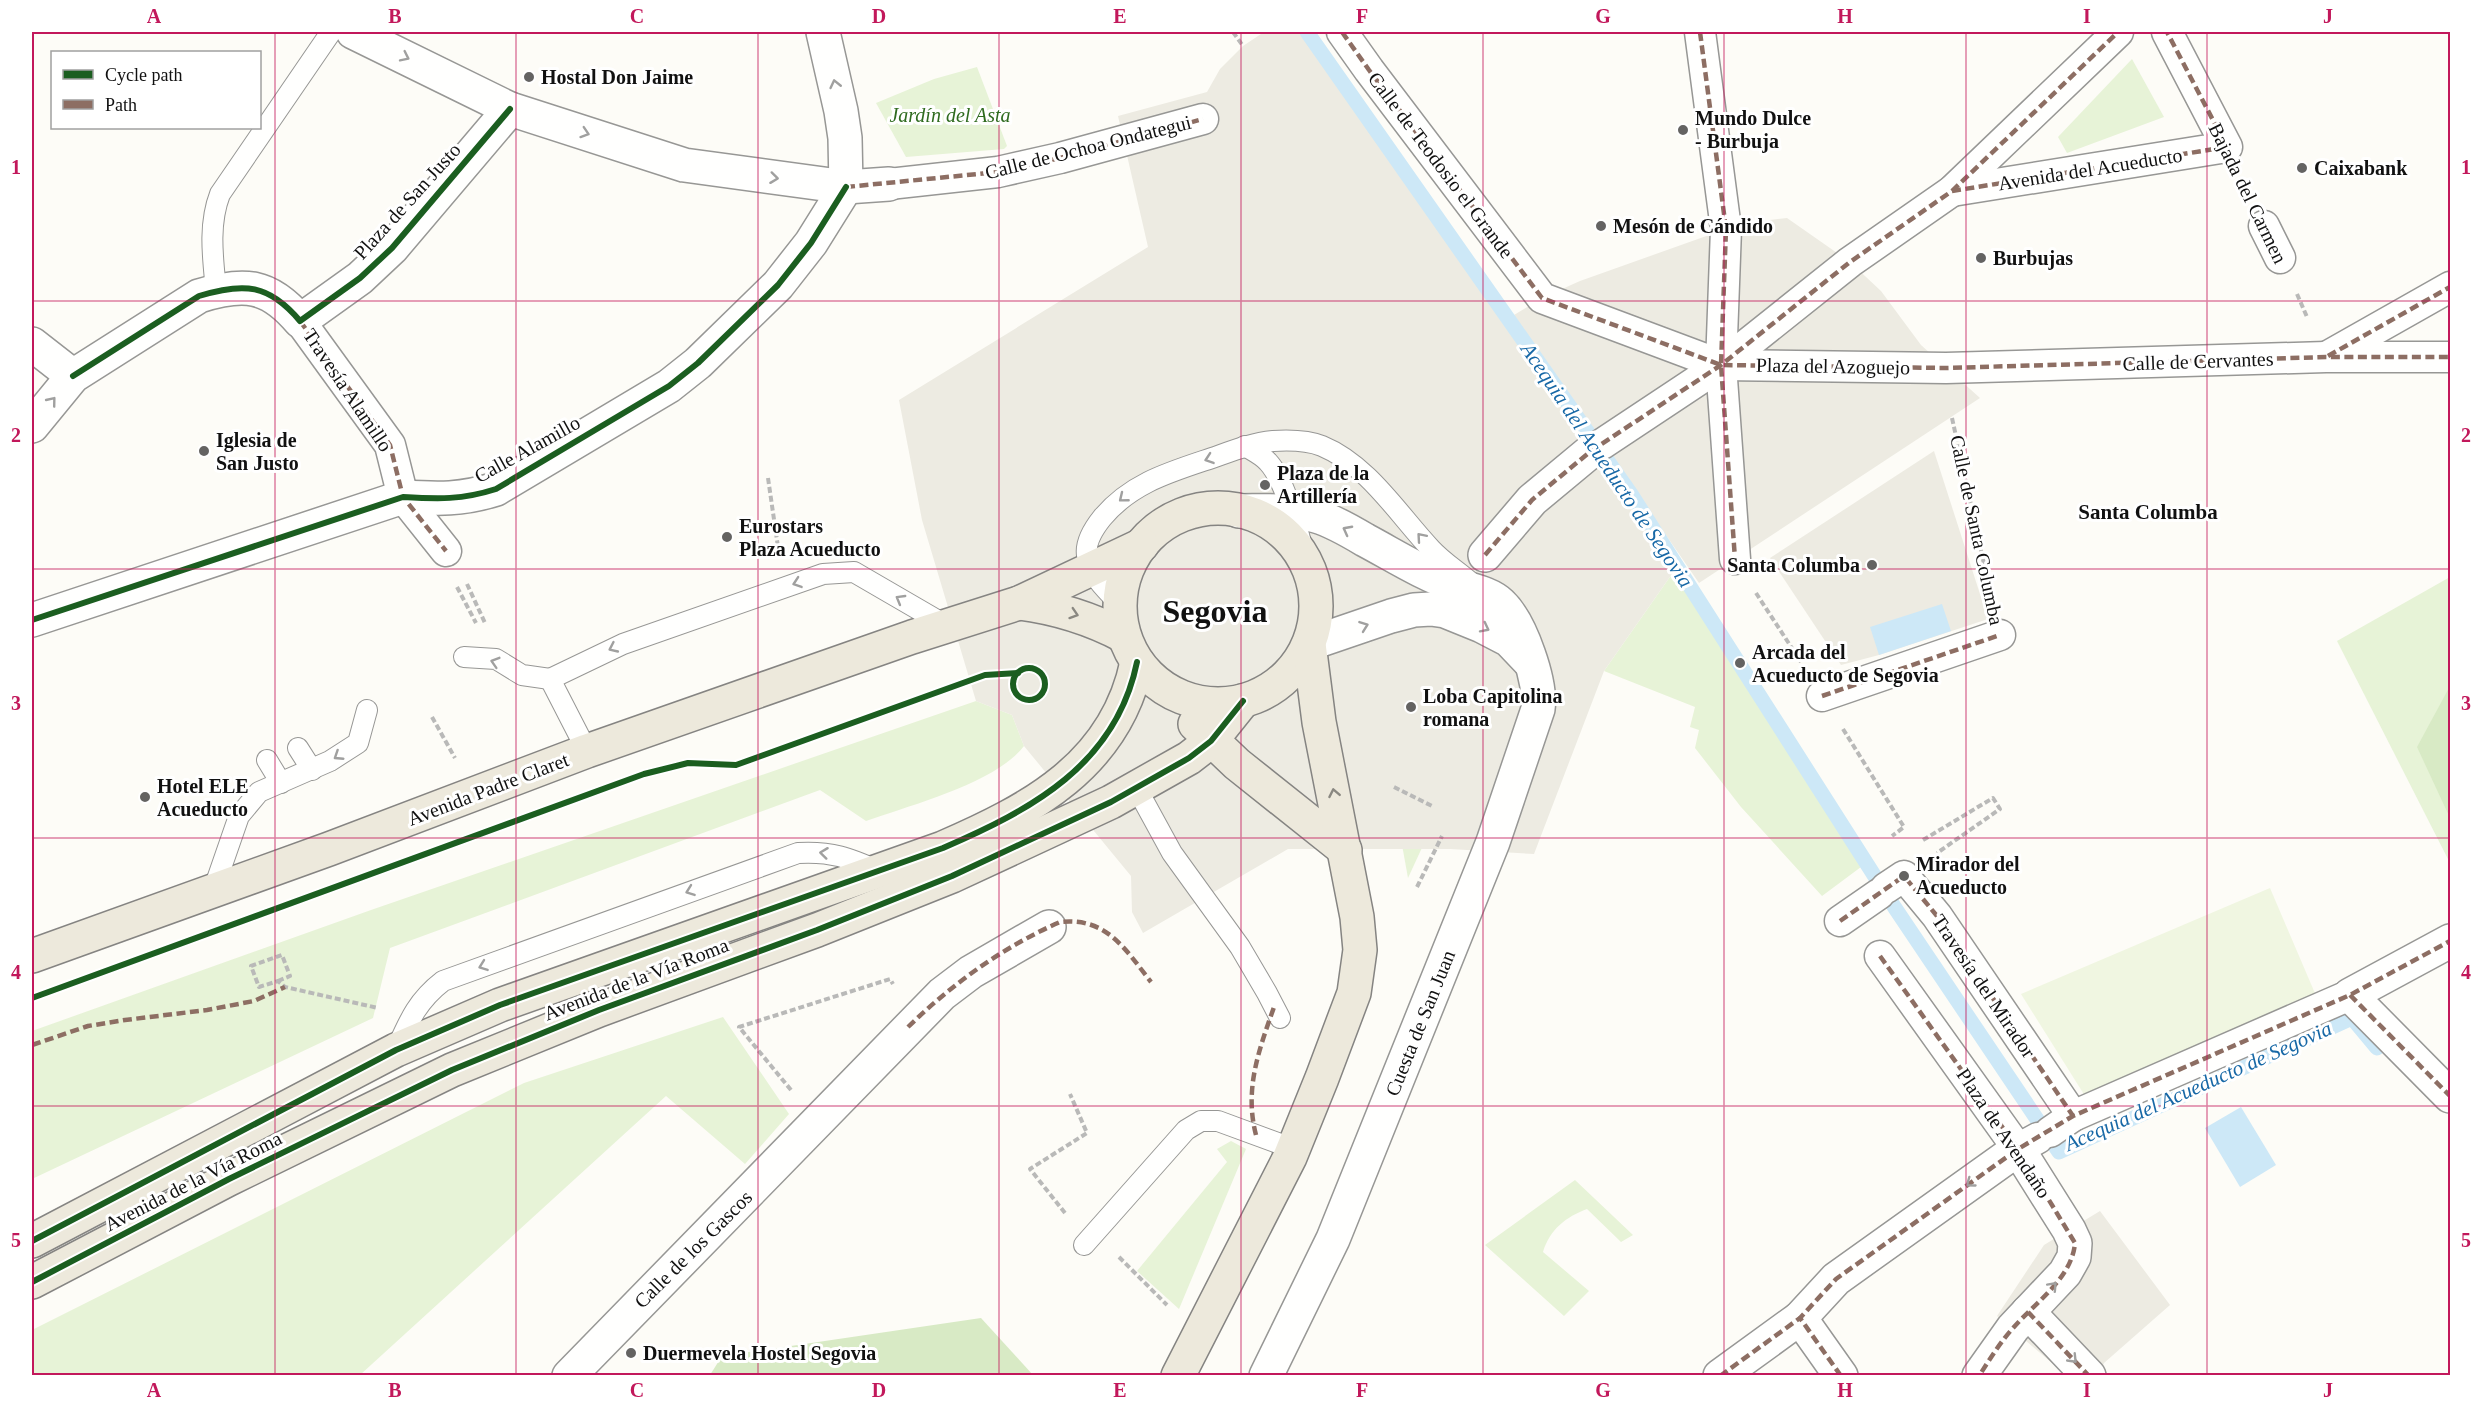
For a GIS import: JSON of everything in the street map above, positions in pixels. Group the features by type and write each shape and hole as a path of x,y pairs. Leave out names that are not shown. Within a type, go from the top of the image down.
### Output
{"main road":[{"path":"1208,509 1239,511 1254,516 1280,531 1292,542 1308,568 1313,582 1316,606 1309,644 1293,670 1282,681 1257,696 1242,701 1213,704 1184,699 1158,684 1131,649 1120,604 1126,572 1142,545 1153,533 1179,516 1208,509"},
{"name":"Avenida Padre Claret","path":"32,956 587,751 946,626 1019,603 1057,584 1090,556 1142,545"},
{"name":"Avenida Padre Claret","path":"1019,603 1052,607 1078,615 1131,649"},
{"path":"1178,1376 1294,1149 1346,1017 1359,968 1360,938 1319,722 1309,644"},
{"name":"Avenida de la Vía Roma","path":"32,1241 396,1050 500,1005 943,848 1029,807 1061,784 1086,758 1116,720 1132,685 1131,649"},
{"path":"1184,699 1194,723 1211,741 1345,850"},
{"name":"Avenida de la Vía Roma","path":"32,1282 229,1179 452,1071 599,1010 817,930 952,876 1137,789 1211,741 1242,701"},
{"path":"1174,767 1209,765 1252,775"}],"street":[{"name":"Calle de Ochoa Ondategui","path":"353,32 510,109 684,165 846,187 998,172 1060,158 1203,119"},
{"path":"823,32 842,111 846,187"},
{"name":"Calle de Teodosio el Grande","path":"1342,32 1542,298"},
{"path":"1700,32 1726,229 1721,365 1735,560"},
{"name":"Avenida del Acueducto","path":"1850,262 1952,191 2118,32"},
{"name":"Bajada del Carmen","path":"2167,32 2227,147"},
{"name":"Plaza de San Justo","path":"300,321 360,278 392,248 510,109"},
{"name":"Avenida del Acueducto","path":"1952,191 2227,147"},
{"name":"Calle Alamillo","path":"32,620 403,497 442,500 469,497 496,489 669,386 698,363 778,285 830,215 846,187"},
{"name":"Bajada del Carmen","path":"2264,226 2280,258"},
{"name":"Plaza del Azoguejo","path":"1596,447 1721,365 1850,262"},
{"path":"2326,357 2451,287"},
{"path":"32,426 73,376 199,296 216,290 249,288 269,292 285,303 300,321"},
{"name":"Plaza del Azoguejo","path":"1542,298 1721,365 1946,368"},
{"name":"Travesía Alamillo","path":"300,321 390,445 403,497 446,551"},
{"path":"32,344 73,376"},
{"name":"Calle de Cervantes","path":"1946,368 2326,357 2451,357"},
{"path":"1472,578 1532,500 1596,447"},
{"name":"Cuesta de San Juan","path":"1239,511 1291,512 1318,516 1341,526 1410,565 1472,578 1509,613 1523,638 1539,686 1538,709 1493,842 1333,1239 1266,1376"},
{"name":"Cuesta de San Juan","path":"1309,644 1391,616 1414,610 1431,609 1444,611 1482,626 1509,640 1529,661"},
{"name":"Calle de Santa Columba","path":"1822,696 2000,635"},
{"path":"1840,921 1890,886"},
{"name":"Travesía del Mirador","path":"1890,886 1937,916 2046,1133"},
{"name":"Calle de los Gascos","path":"569,1376 942,994 971,972 1049,927"},
{"path":"1720,1376 1800,1318 1836,1279 2046,1133 2350,995 2451,941"},
{"name":"Plaza de Avendaño","path":"1880,956 2046,1133 2075,1243 2074,1257 2065,1273 2020,1320 1979,1376"},
{"path":"2350,995 2451,1096"},
{"path":"1800,1318 1840,1375"},
{"path":"2020,1320 2089,1376"}],"lane":[{"path":"216,290 212,249 215,206 220,194 331,32"},
{"path":"1120,604 1104,589 1090,556 1095,527 1117,501 1158,476 1245,446 1291,440 1322,446 1339,456 1371,482 1432,550 1472,578 1431,609"},
{"path":"1245,446 1259,454 1275,470 1308,568"},
{"path":"464,657 496,659 522,675 550,679 623,644 823,574 835,572 854,572 946,626"},
{"path":"550,679 587,751"},
{"path":"213,891 239,816 259,792 330,762 358,742 367,710"},
{"path":"298,748 312,770"},
{"path":"267,760 280,783"},
{"path":"1137,789 1172,853 1240,947 1268,993 1280,1018"},
{"path":"396,1050 412,1014 426,994 443,981 798,853 823,851 849,858 879,871"},
{"path":"1090,1238 1186,1130 1201,1121 1218,1121 1294,1149"}],"path":[{"path":"1233,32 1243,46"},
{"path":"768,478 779,554"},
{"path":"477,624 444,563 446,551 456,559 486,624"},
{"path":"1735,560 1904,827 1885,841"},
{"path":"432,717 455,758 463,754"},
{"path":"1394,787 1434,807"},
{"path":"1890,886 2001,809 1993,798 1915,845"},
{"path":"1418,887 1442,836"},
{"path":"282,955 290,976 278,981 259,987 251,966 282,955"},
{"path":"818,1123 739,1027 890,979"},
{"path":"278,981 285,987 385,1010"},
{"path":"1070,1094 1087,1133 1030,1169 1068,1217 1168,1306"}],"green space":[{"path":"2132,59 2164,117 2067,153 2058,137"},
{"name":"Jardín del Asta","path":"977,67 1007,146 1004,149 906,157 876,103 934,79"},
{"path":"1674,571 1861,867 1822,896 1741,807 1695,748 1699,730 1690,727 1695,707 1604,671"},
{"path":"2450,577 2450,863 2337,641"},
{"path":"2450,686 2450,818 2417,747"},
{"path":"976,701 1012,715 1024,746 1011,759 974,782 866,821 820,790 390,948 373,1018 32,1179 32,1031 371,910"},
{"path":"1395,806 1432,826 1408,878"},
{"path":"2270,888 2317,998 2085,1096 2021,994"},
{"path":"723,1017 789,1114 745,1164 666,1096 360,1375 32,1375 32,1330 524,1083"},
{"path":"1231,1141 1246,1149 1179,1309 1137,1271 1227,1162 1217,1149"},
{"path":"1575,1180 1633,1235 1621,1242 1587,1209 1572,1216 1554,1230 1543,1252 1589,1291 1564,1316 1485,1245"},
{"path":"981,1318 1033,1375 710,1375 722,1356"}],"shaded area":[{"name":"Plaza de la Artillería","path":"1264,32 1302,32 1674,571 1604,671 1534,854 1450,849 1288,849 1143,933 1132,912 1131,876 1024,746 1012,715 976,701 922,520 899,400 1148,247 1118,116 1207,92 1220,69 1243,46"},
{"path":"1787,218 1850,262 1881,291 1921,345 1980,398 1699,583 1514,315 1542,298 1580,281 1726,229 1753,222"},
{"name":"Santa Columba","path":"1934,451 1988,619 1879,655 1841,665 1770,558"},
{"path":"2100,1211 2170,1305 2104,1363 2099,1375 2066,1375 1997,1316 2044,1245"}],"water":[{"path":"1942,604 1951,631 1879,655 1870,627"},
{"path":"2241,1107 2276,1165 2240,1187 2205,1128"}],"waterway":[{"name":"Acequia del Acueducto de Segovia","path":"1307,32 1631,494 1895,908 2059,1152 2352,1018 2377,1048"}],"marked path":[{"path":"1342,32 1542,298 1721,365 1946,368 2326,357 2450,357"},
{"path":"1700,32 1726,229 1721,365 1735,559"},
{"path":"1485,555 1532,500 1591,451 1721,365 1850,262 1952,191 2118,32"},
{"path":"1952,191 2227,147 2167,32"},
{"path":"846,187 998,172 1060,158 1203,119"},
{"path":"2264,226 2280,258"},
{"path":"2328,356 2450,287"},
{"path":"300,321 390,445 403,497 446,551"},
{"path":"1822,696 2000,635"},
{"path":"1840,921 1904,876 1937,916 2073,1116"},
{"path":"908,1027 960,981 1018,943 1060,922 1076,922 1103,930 1123,947 1151,982"},
{"path":"1841,1376 1800,1318 1836,1279 2018,1149 2073,1116 2350,995 2450,941"},
{"path":"1880,956 2018,1149 2075,1243 2072,1256 2060,1278 2009,1332 1979,1376"},
{"path":"32,1045 88,1026 207,1010 254,1001 285,987"},
{"path":"2350,995 2450,1096"},
{"path":"1256,1135 1252,1086 1263,1039 1274,1007"},
{"path":"2028,1312 2089,1376"},
{"path":"1720,1376 1800,1318"}],"cycle path":[{"path":"73,376 199,296 215,292 229,289 255,289 277,300 300,321 360,278 392,248 510,109"},
{"path":"32,620 403,497 450,498 496,489 669,386 698,363 778,285 811,243 846,187"},
{"path":"32,1241 396,1050 500,1005 943,848 1007,817 1038,800 1090,756 1110,729 1126,698 1137,662"},
{"path":"1029,668 1040,673 1045,684 1040,695 1029,700 1018,695 1013,684 1018,673 1029,668"},
{"path":"32,998 644,774 688,763 736,765 985,675 1018,673"},
{"path":"32,1282 229,1179 452,1070 599,1010 817,930 952,876 1111,802 1189,758 1211,741 1243,701"}],"place":[{"name":"Hostal Don Jaime","path":"529,77"},
{"name":"Mundo Dulce - Burbuja","path":"1683,130"},
{"name":"Caixabank","path":"2302,168"},
{"name":"Mesón de Cándido","path":"1601,226"},
{"name":"Burbujas","path":"1981,258"},
{"name":"Iglesia de San Justo","path":"204,451"},
{"name":"Plaza de la Artillería","path":"1265,485"},
{"name":"Eurostars Plaza Acueducto","path":"727,537"},
{"name":"Santa Columba","path":"1872,565"},
{"name":"Arcada del Acueducto de Segovia","path":"1740,663"},
{"name":"Loba Capitolina romana","path":"1411,707"},
{"name":"Hotel ELE Acueducto","path":"145,797"},
{"name":"Mirador del Acueducto","path":"1904,876"},
{"name":"Duermevela Hostel Segovia","path":"631,1353"}],"district":[{"name":"Santa Columba","path":"2148,512"},
{"name":"Segovia","path":"1215,611"}]}
